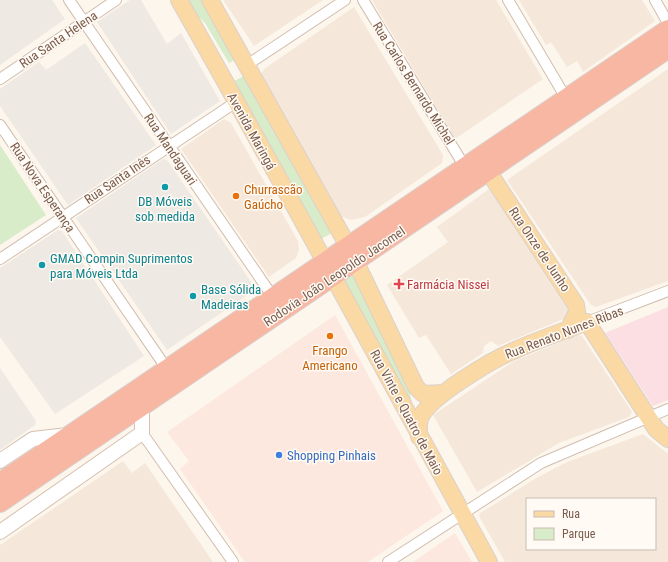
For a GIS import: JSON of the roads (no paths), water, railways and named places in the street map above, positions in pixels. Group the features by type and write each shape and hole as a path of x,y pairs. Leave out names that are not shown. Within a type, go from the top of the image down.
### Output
{"highway":[{"name":"Rodovia João Leopoldo Jacomel","path":"352,254 465,167 668,29"},
{"name":"Rodovia João Leopoldo Jacomel","path":"0,503 142,407 329,269 488,171 668,49"},
{"name":"Rodovia João Leopoldo Jacomel","path":"0,482 273,297 329,269"}],"main road":[{"name":"Avenida Maringá","path":"179,0 225,80 329,269"},
{"path":"210,0 352,254"},
{"path":"225,80 247,65"},
{"name":"Rua Onze de Junho","path":"488,171 576,305 577,312 568,330"},
{"name":"Rua Vinte e Quatro de Maio","path":"352,254 416,387 423,394 444,393"},
{"name":"Rua Vinte e Quatro de Maio","path":"329,269 419,437 489,562"},
{"path":"587,322 656,429 668,440"},
{"name":"Rua Renato Nunes Ribas","path":"419,437 418,425 420,418 426,409 444,393 512,351 587,322"}],"street":[{"name":"Rua Mandaguari","path":"69,0 273,297"},
{"name":"Rua Santa Helena","path":"0,78 116,0"},
{"path":"247,65 345,0"},
{"name":"Rua Carlos Bernardo Michel","path":"363,0 465,167"},
{"path":"508,0 566,98"},
{"path":"655,0 668,23"},
{"name":"Rua Santa Inês","path":"0,259 169,145 236,102"},
{"name":"Rua Nova Esperança","path":"0,125 167,370"},
{"name":"Rua Renato Nunes Ribas","path":"587,322 668,291"},
{"path":"142,407 142,433 233,562"},
{"path":"388,562 462,513 542,463 668,409"},
{"path":"0,532 142,433"},
{"name":"Rodovia João Leopoldo Jacomel","path":"0,462 33,439 71,434"}],"place":[{"name":"DB Móveis sob medida","path":"165,187"},
{"name":"Churrascão Gaúcho","path":"236,196"},
{"name":"GMAD Compin Suprimentos para Móveis Ltda","path":"42,265"},
{"name":"Farmácia Nissei","path":"399,284"},
{"name":"Base Sólida Madeiras","path":"193,296"},
{"name":"Frango Americano","path":"330,336"},
{"name":"Shopping Pinhais","path":"279,455"}]}
